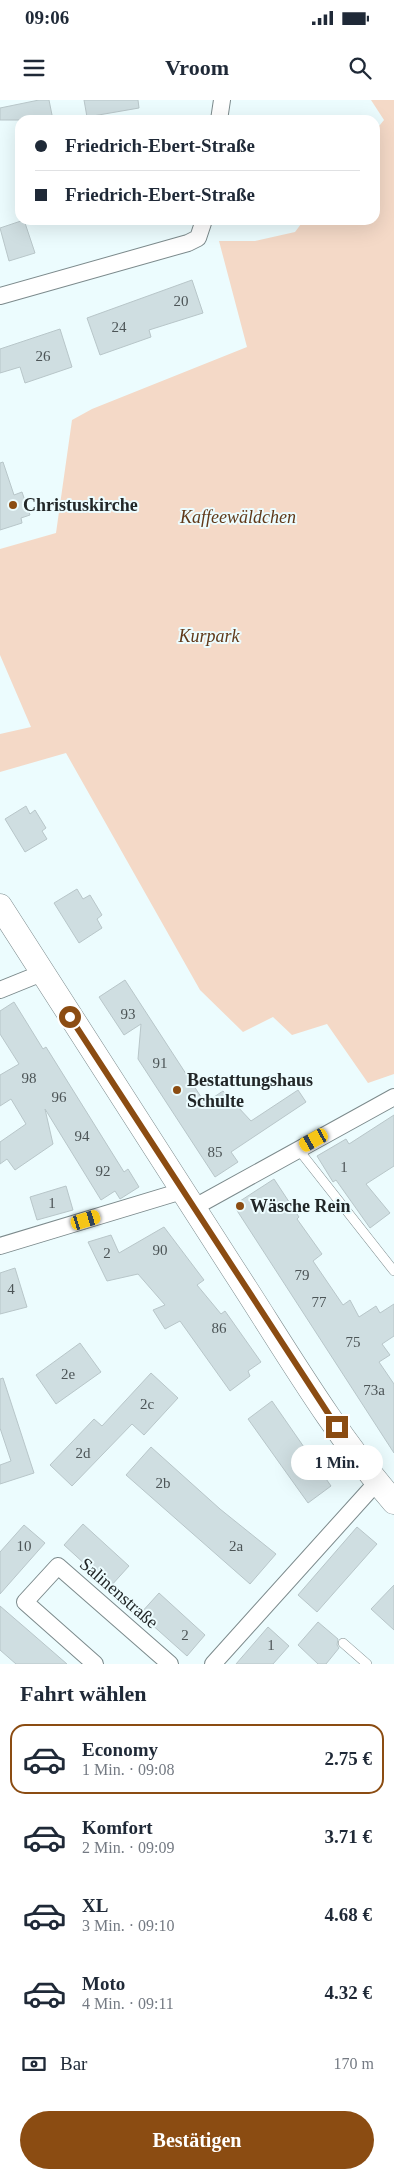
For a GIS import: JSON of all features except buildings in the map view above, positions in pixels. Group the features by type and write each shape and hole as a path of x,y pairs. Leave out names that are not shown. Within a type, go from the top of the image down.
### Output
{"main road":[{"path":"0,906 318,1399 377,1482 394,1502"}],"street":[{"path":"220,115 222,100"},
{"path":"0,296 188,243 198,238 202,225"},
{"path":"0,990 42,972"},
{"path":"0,1246 188,1199 298,1149 394,1097"},
{"path":"213,1664 377,1482"},
{"name":"Salinenstraße","path":"94,1664 26,1602 58,1566 170,1664"}],"lane":[{"path":"298,1149 394,1271"},
{"path":"343,1643 367,1664"}],"green space":[{"name":"Kurpark","path":"371,100 394,100 394,1074 368,1083 327,1024 292,1035 273,1017 243,1032 200,990 66,753 0,772 0,734 31,727 0,655 0,549 56,533 72,420 92,409 247,347 219,241 255,241 295,232 300,225 380,225 380,125 384,120"}],"place":[{"name":"Christuskirche","path":"13,505"},
{"name":"Bestattungshaus Schulte","path":"177,1090"},
{"name":"Wäsche Rein","path":"240,1206"}],"route":[{"path":"70,1017 255,1304 337,1427"}],"park label":[{"name":"Kaffeewäldchen","path":"238,517"}]}
